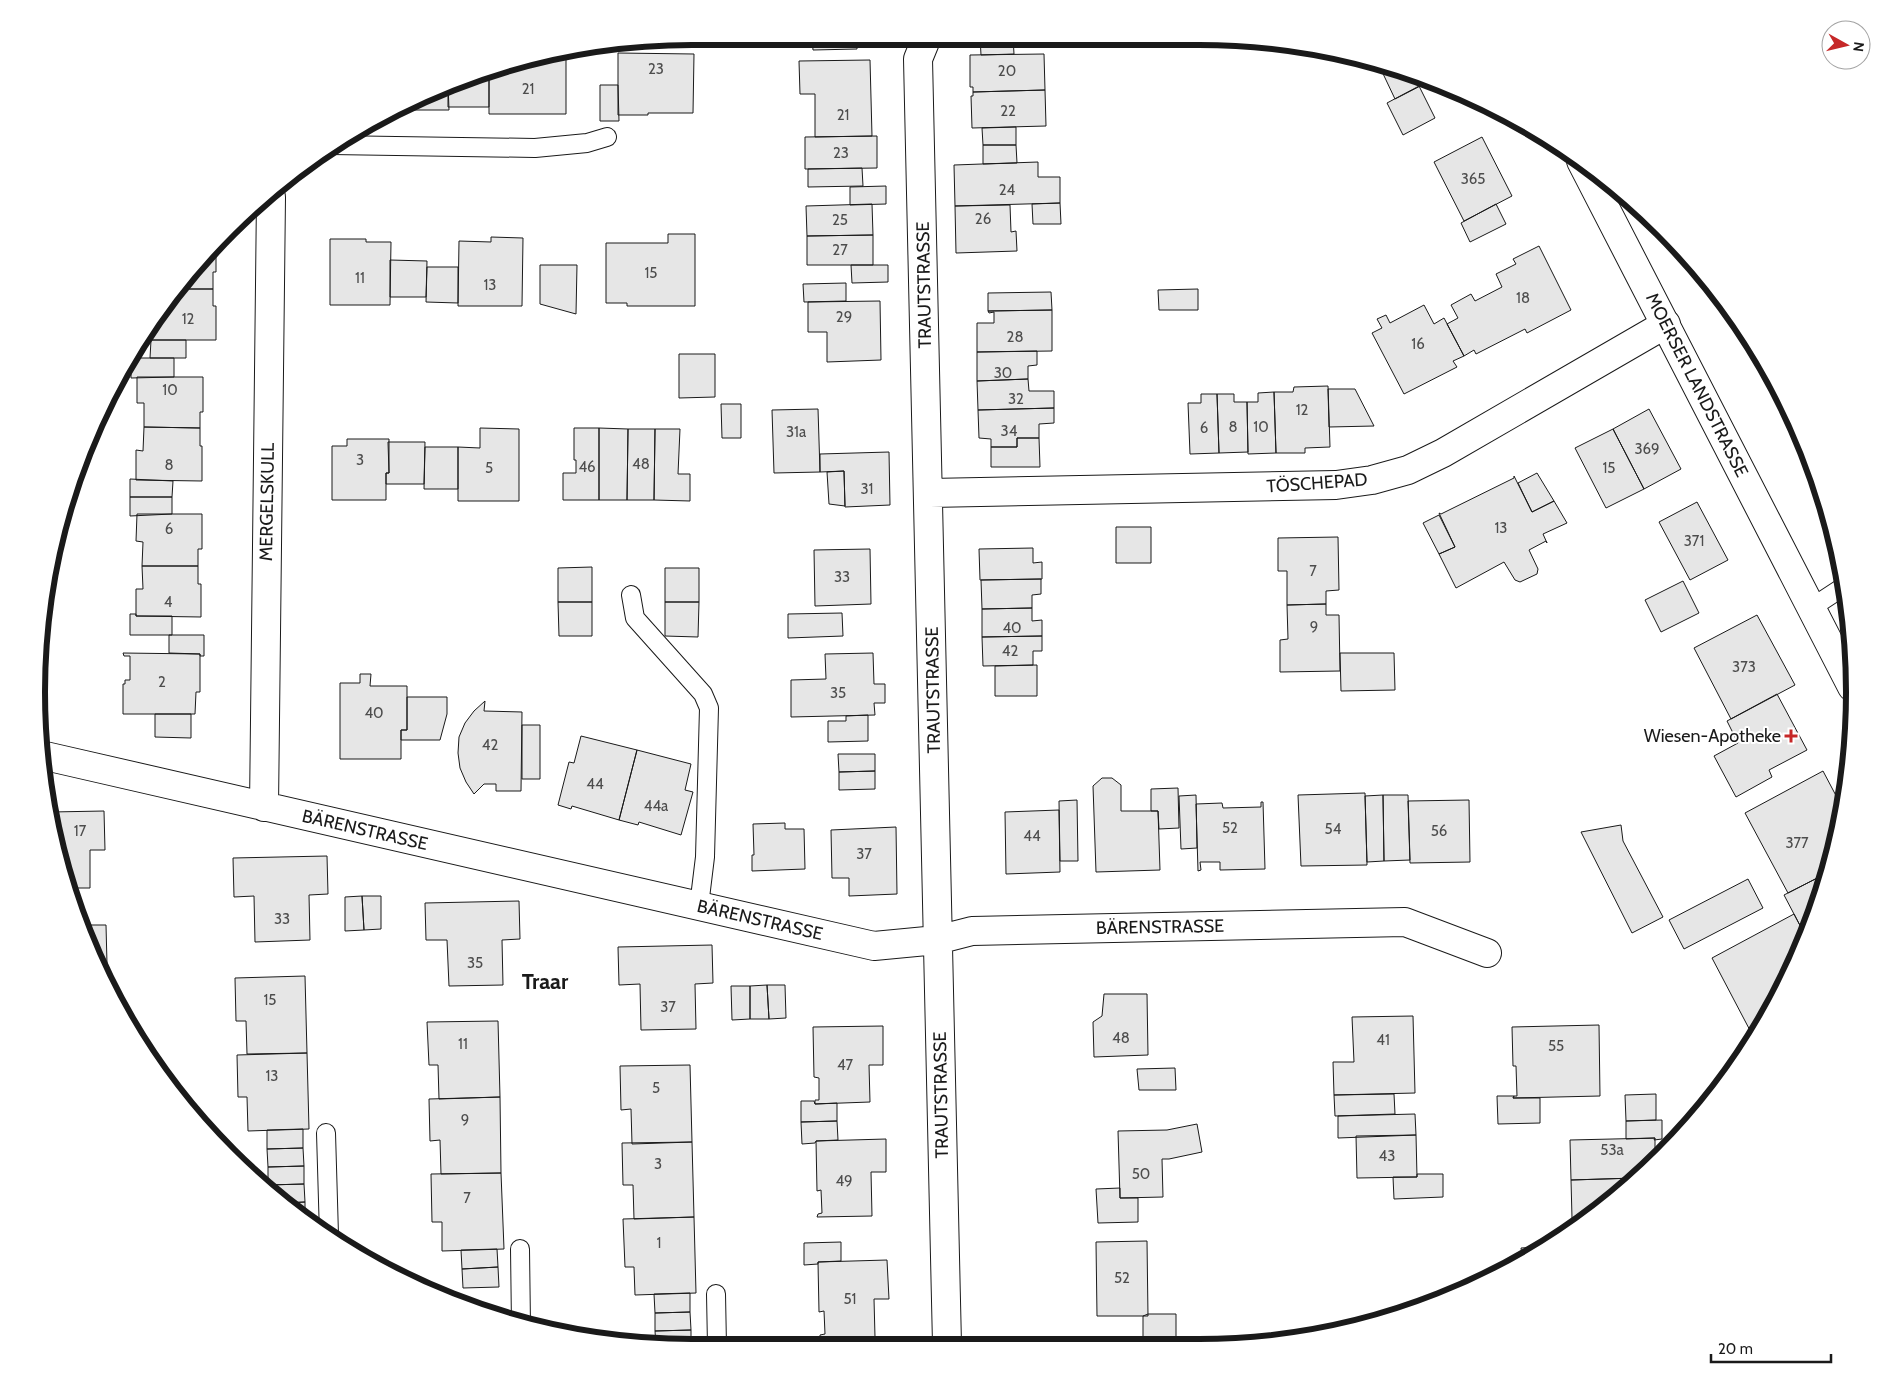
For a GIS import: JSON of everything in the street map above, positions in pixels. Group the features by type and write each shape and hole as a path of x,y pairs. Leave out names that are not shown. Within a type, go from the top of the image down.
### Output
{"street":[{"name":"TRAUTSTRASSE","path":"923,45 918,59 930,493 937,940 947,1339"},
{"name":"MOERSER LANDSTRASSE","path":"1590,177 1846,674"},
{"name":"MERGELSKULL","path":"264,807 271,201"},
{"name":"TÖSCHEPAD","path":"930,493 1336,485 1372,480 1408,470 1443,453 1666,324"},
{"name":"BÄRENSTRASSE","path":"49,757 874,946 937,940 972,931 1405,922 1487,953"}],"lane":[{"path":"347,145 535,148 587,143 607,137"},
{"path":"1812,608 1838,591"},
{"path":"631,595 636,618 703,694 710,708 705,857 699,906"},
{"path":"326,1133 329,1227"},
{"path":"520,1249 521,1316"},
{"path":"716,1294 717,1339"}],"building":[{"path":"813,45 857,45 857,49 813,50"},
{"path":"980,45 1013,45 1014,54 981,55"},
{"path":"618,53 694,54 693,113 618,115"},
{"path":"1044,54 1045,90 973,92 973,87 970,87 970,55"},
{"path":"566,57 566,114 489,114 489,78"},
{"path":"870,60 872,136 815,137 815,94 800,94 799,61"},
{"path":"1382,72 1423,85 1395,99"},
{"path":"489,78 489,107 448,107 448,92"},
{"path":"600,85 618,85 619,121 600,121"},
{"path":"1419,86 1435,118 1403,135 1387,103"},
{"path":"1045,90 1046,126 972,128 971,96 973,96 973,92"},
{"path":"448,92 449,110 410,110"},
{"path":"1016,127 1016,145 983,145 982,128"},
{"path":"877,136 877,168 805,169 805,137"},
{"path":"1482,137 1512,196 1464,221 1434,162"},
{"path":"983,145 1016,145 1017,163 983,164"},
{"path":"1038,162 1038,177 1060,177 1060,203 955,206 954,165"},
{"path":"862,168 863,186 808,187 808,169"},
{"path":"886,186 886,204 850,205 850,187"},
{"path":"1060,203 1061,224 1033,224 1032,204"},
{"path":"872,204 873,235 807,236 806,206"},
{"path":"1496,204 1506,224 1470,242 1461,223"},
{"path":"1010,205 1011,232 1016,231 1017,251 956,253 955,206"},
{"path":"668,234 695,234 695,306 627,306 627,303 606,303 606,243 668,243"},
{"path":"873,235 873,265 807,265 807,236"},
{"path":"491,237 523,238 522,306 458,306 459,241 491,242"},
{"path":"330,239 366,239 366,242 391,242 390,305 330,305"},
{"path":"1539,246 1571,310 1527,333 1525,329 1476,354 1474,350 1464,356 1447,324 1458,318 1451,305 1471,294 1475,301 1502,287 1496,274 1516,264 1513,259"},
{"path":"216,255 216,272 213,272 213,289 186,289"},
{"path":"390,260 427,261 426,297 390,297"},
{"path":"540,265 577,265 576,314 540,304"},
{"path":"851,265 888,265 888,282 852,283"},
{"path":"427,267 458,267 458,303 426,302"},
{"path":"846,283 846,301 804,302 803,284"},
{"path":"186,289 213,289 213,306 216,306 216,340 151,340 154,333"},
{"path":"1198,289 1198,310 1159,310 1158,290"},
{"path":"1051,292 1052,310 988,311 988,293"},
{"path":"880,301 881,360 827,362 827,332 808,332 808,302"},
{"path":"1424,305 1434,324 1444,318 1464,356 1453,361 1457,367 1404,394 1372,333 1382,328 1377,319 1386,315 1390,323"},
{"path":"1052,310 1052,351 977,352 977,323 994,323 994,312 989,313 988,311"},
{"path":"151,340 186,340 186,358 150,358"},
{"path":"1037,351 1037,365 1028,366 1028,379 977,381 977,352"},
{"path":"679,354 715,354 715,397 679,398"},
{"path":"138,358 174,358 174,377 131,378 131,370"},
{"path":"137,377 203,377 203,412 200,412 200,428 144,427 144,403 137,403"},
{"path":"1028,379 1029,391 1054,391 1054,408 978,410 977,381"},
{"path":"1328,386 1330,447 1305,448 1305,453 1276,453 1274,392 1293,392 1294,387"},
{"path":"1328,389 1355,389 1374,426 1329,427"},
{"path":"1274,392 1276,453 1248,454 1247,402 1258,402 1258,393"},
{"path":"1201,394 1217,394 1219,453 1190,454 1188,403 1201,403"},
{"path":"1217,394 1234,394 1234,402 1247,402 1248,452 1219,453"},
{"path":"721,404 741,404 741,438 722,438"},
{"path":"1054,408 1054,423 1039,424 1039,438 1017,438 1017,447 991,447 991,439 979,438 978,410"},
{"path":"818,409 820,472 774,473 772,410"},
{"path":"1649,409 1681,469 1644,489 1613,429"},
{"path":"144,427 200,428 202,481 136,480 136,450 143,451"},
{"path":"480,428 519,429 519,501 458,501 458,447 480,448"},
{"path":"574,428 599,428 599,500 563,500 563,473 576,473"},
{"path":"599,428 628,429 627,500 599,500"},
{"path":"628,429 655,429 654,500 627,500"},
{"path":"655,429 680,429 678,474 690,474 690,501 654,500"},
{"path":"1613,429 1644,489 1606,508 1575,448"},
{"path":"1017,438 1039,438 1040,467 991,467 991,447 1017,447"},
{"path":"347,439 389,439 389,473 386,473 386,500 332,500 332,446 347,446"},
{"path":"388,442 425,442 424,484 386,484 386,473 389,473"},
{"path":"425,447 458,447 458,489 424,489"},
{"path":"889,452 890,505 845,507 844,471 820,472 820,454"},
{"path":"844,471 845,506 829,504 827,472"},
{"path":"1537,473 1554,501 1532,512 1518,483"},
{"path":"1514,476 1532,512 1554,501 1567,523 1543,534 1547,543 1546,541 1529,550 1538,569 1537,574 1520,582 1515,580 1504,562 1456,588 1439,554 1455,547 1439,513 1441,514 1514,478"},
{"path":"130,479 173,481 172,497 130,497"},
{"path":"130,497 172,497 172,514 130,516"},
{"path":"1697,502 1728,560 1690,580 1659,522"},
{"path":"137,514 202,514 202,549 198,549 198,566 142,566 143,542 136,541"},
{"path":"1439,515 1455,547 1439,554 1423,523"},
{"path":"1116,527 1151,527 1151,563 1116,563"},
{"path":"1338,537 1339,590 1326,591 1326,604 1287,605 1287,571 1278,571 1278,538"},
{"path":"1033,548 1033,563 1042,562 1042,579 980,580 979,549"},
{"path":"870,549 871,604 815,606 814,550"},
{"path":"142,566 198,566 198,584 201,584 201,617 136,616 136,589 143,589"},
{"path":"592,567 592,602 558,602 558,568"},
{"path":"665,568 699,568 699,602 665,602"},
{"path":"1041,579 1041,594 1032,595 1032,608 982,609 981,580"},
{"path":"1683,581 1699,613 1661,632 1645,600"},
{"path":"558,602 592,602 592,636 559,636"},
{"path":"665,602 699,602 698,637 665,636"},
{"path":"1326,604 1326,615 1339,615 1340,671 1280,672 1280,640 1288,639 1287,605"},
{"path":"1032,608 1032,621 1042,620 1042,636 982,637 982,609"},
{"path":"842,613 843,636 788,638 788,614"},
{"path":"130,614 136,614 136,616 172,616 172,635 130,635"},
{"path":"1757,615 1795,685 1731,719 1694,648"},
{"path":"169,635 204,635 204,656 200,656 200,654 169,653"},
{"path":"1042,636 1042,651 1033,651 1033,665 983,666 982,637"},
{"path":"123,653 200,654 200,692 196,692 195,714 123,714 123,684 125,684 125,680 130,680 130,656 124,656"},
{"path":"873,653 874,684 885,684 885,703 874,703 875,715 791,717 791,680 826,679 825,654"},
{"path":"1340,653 1394,653 1395,690 1341,691"},
{"path":"1037,665 1037,696 995,696 995,666"},
{"path":"360,674 371,674 370,686 407,686 407,730 401,730 401,759 340,759 340,683 360,683"},
{"path":"1777,694 1807,750 1769,770 1772,777 1736,797 1714,756 1738,743 1727,721"},
{"path":"407,697 447,697 447,714 440,740 401,740 401,730 407,730"},
{"path":"485,701 484,711 522,712 521,791 496,791 496,784 484,784 474,794 460,768 458,753 459,737 465,723"},
{"path":"155,714 191,714 191,738 155,737"},
{"path":"868,715 868,741 828,742 828,721 846,721 846,716"},
{"path":"522,725 540,725 540,779 522,779"},
{"path":"581,736 637,750 619,820 572,806 571,809 558,805 569,762 574,763"},
{"path":"637,750 691,764 685,790 693,792 681,835 639,822 638,825 619,820"},
{"path":"838,754 875,754 875,771 839,772"},
{"path":"875,771 875,789 839,790 839,772"},
{"path":"1823,771 1837,797 1834,818 1819,877 1788,893 1745,813"},
{"path":"1102,778 1112,778 1121,785 1121,811 1158,811 1160,870 1096,872 1093,786"},
{"path":"1178,788 1179,828 1159,829 1158,811 1151,811 1151,789"},
{"path":"1365,793 1367,865 1301,866 1298,795"},
{"path":"1196,795 1197,848 1181,849 1179,796"},
{"path":"1383,795 1408,795 1410,860 1384,861"},
{"path":"1383,795 1384,861 1367,862 1365,796"},
{"path":"1077,800 1078,861 1060,861 1059,801"},
{"path":"1469,800 1470,862 1410,863 1408,801"},
{"path":"1261,802 1263,802 1265,869 1220,870 1220,862 1200,862 1201,870 1198,871 1196,804 1222,803 1223,808 1261,807"},
{"path":"1059,810 1060,872 1006,874 1005,812"},
{"path":"104,811 105,850 90,850 90,888 75,888 56,812"},
{"path":"785,823 785,829 804,829 805,869 752,871 752,855 754,855 753,824"},
{"path":"1621,825 1623,841 1663,917 1632,933 1581,832"},
{"path":"896,827 897,894 849,896 849,878 832,878 831,830"},
{"path":"327,856 328,894 309,895 310,940 255,942 254,896 234,897 233,858"},
{"path":"1819,877 1801,928 1784,895"},
{"path":"1748,879 1763,908 1684,949 1669,920"},
{"path":"362,896 364,930 345,931 345,897"},
{"path":"362,896 381,896 381,929 364,930"},
{"path":"519,901 520,939 502,940 503,985 449,986 447,940 426,940 425,903"},
{"path":"1794,914 1801,928 1779,978 1750,1030 1712,958"},
{"path":"88,925 106,925 107,964 105,964"},
{"path":"712,945 713,983 695,984 696,1029 641,1030 640,984 619,985 618,947"},
{"path":"305,976 307,1053 247,1054 246,1021 236,1021 235,978"},
{"path":"767,985 769,1019 750,1019 750,986"},
{"path":"767,985 785,985 786,1018 769,1019"},
{"path":"731,986 750,986 750,1019 732,1020"},
{"path":"1104,994 1147,994 1148,1055 1094,1057 1093,1022 1102,1016"},
{"path":"1413,1016 1415,1093 1334,1095 1333,1062 1354,1062 1352,1017"},
{"path":"498,1021 500,1097 439,1099 438,1065 429,1065 427,1022"},
{"path":"1599,1025 1600,1096 1513,1098 1517,1096 1516,1066 1513,1066 1512,1027"},
{"path":"883,1026 883,1065 869,1065 870,1102 815,1104 815,1100 819,1100 819,1078 814,1077 813,1027"},
{"path":"307,1053 309,1129 248,1131 247,1097 238,1097 237,1055"},
{"path":"690,1065 692,1142 632,1144 631,1109 621,1110 620,1066"},
{"path":"1175,1068 1176,1090 1139,1090 1137,1069"},
{"path":"1394,1094 1395,1114 1335,1116 1334,1095"},
{"path":"1656,1094 1656,1120 1626,1121 1625,1095"},
{"path":"1497,1096 1540,1098 1540,1123 1498,1124"},
{"path":"500,1097 501,1173 441,1174 440,1140 430,1141 429,1099"},
{"path":"801,1101 814,1101 815,1104 837,1103 837,1121 801,1122"},
{"path":"1415,1114 1416,1135 1338,1138 1338,1116"},
{"path":"1662,1120 1662,1139 1626,1139 1626,1121"},
{"path":"837,1121 838,1140 802,1144 801,1122"},
{"path":"1197,1124 1202,1152 1162,1159 1163,1197 1120,1198 1118,1131 1167,1130"},
{"path":"303,1129 303,1148 267,1149 267,1130"},
{"path":"1416,1135 1417,1177 1357,1178 1356,1136"},
{"path":"1655,1138 1655,1150 1626,1178 1571,1180 1570,1140"},
{"path":"886,1139 886,1172 871,1172 872,1216 817,1217 818,1214 822,1213 821,1190 817,1191 816,1141"},
{"path":"692,1142 694,1217 634,1219 633,1185 623,1185 622,1143"},
{"path":"303,1148 304,1166 268,1167 267,1149"},
{"path":"304,1166 304,1184 273,1185 268,1180 268,1167"},
{"path":"501,1173 504,1249 442,1251 442,1222 432,1222 431,1174"},
{"path":"1417,1174 1443,1174 1443,1197 1394,1199 1393,1177 1417,1177"},
{"path":"1626,1178 1575,1218 1572,1218 1571,1180"},
{"path":"304,1184 305,1202 295,1202 273,1185"},
{"path":"1120,1188 1120,1198 1138,1198 1138,1222 1098,1223 1096,1189"},
{"path":"295,1202 305,1202 305,1210 298,1205"},
{"path":"694,1217 696,1293 635,1295 634,1267 625,1267 623,1219"},
{"path":"1147,1241 1148,1316 1097,1316 1096,1242"},
{"path":"841,1242 841,1261 804,1265 804,1243"},
{"path":"1529,1247 1522,1252 1521,1248"},
{"path":"497,1249 498,1267 462,1269 461,1250"},
{"path":"887,1260 889,1299 874,1299 875,1337 820,1338 820,1335 825,1334 824,1311 819,1312 818,1262"},
{"path":"498,1267 499,1287 463,1288 462,1269"},
{"path":"690,1293 690,1312 655,1313 654,1294"},
{"path":"690,1312 691,1330 655,1331 655,1313"},
{"path":"1148,1314 1176,1314 1176,1339 1143,1339 1143,1316"},
{"path":"691,1330 691,1339 655,1338 655,1331"}],"place":[{"name":"Wiesen-Apotheke","path":"1791,736"}],"district":[{"name":"Traar","path":"545,981"}]}
